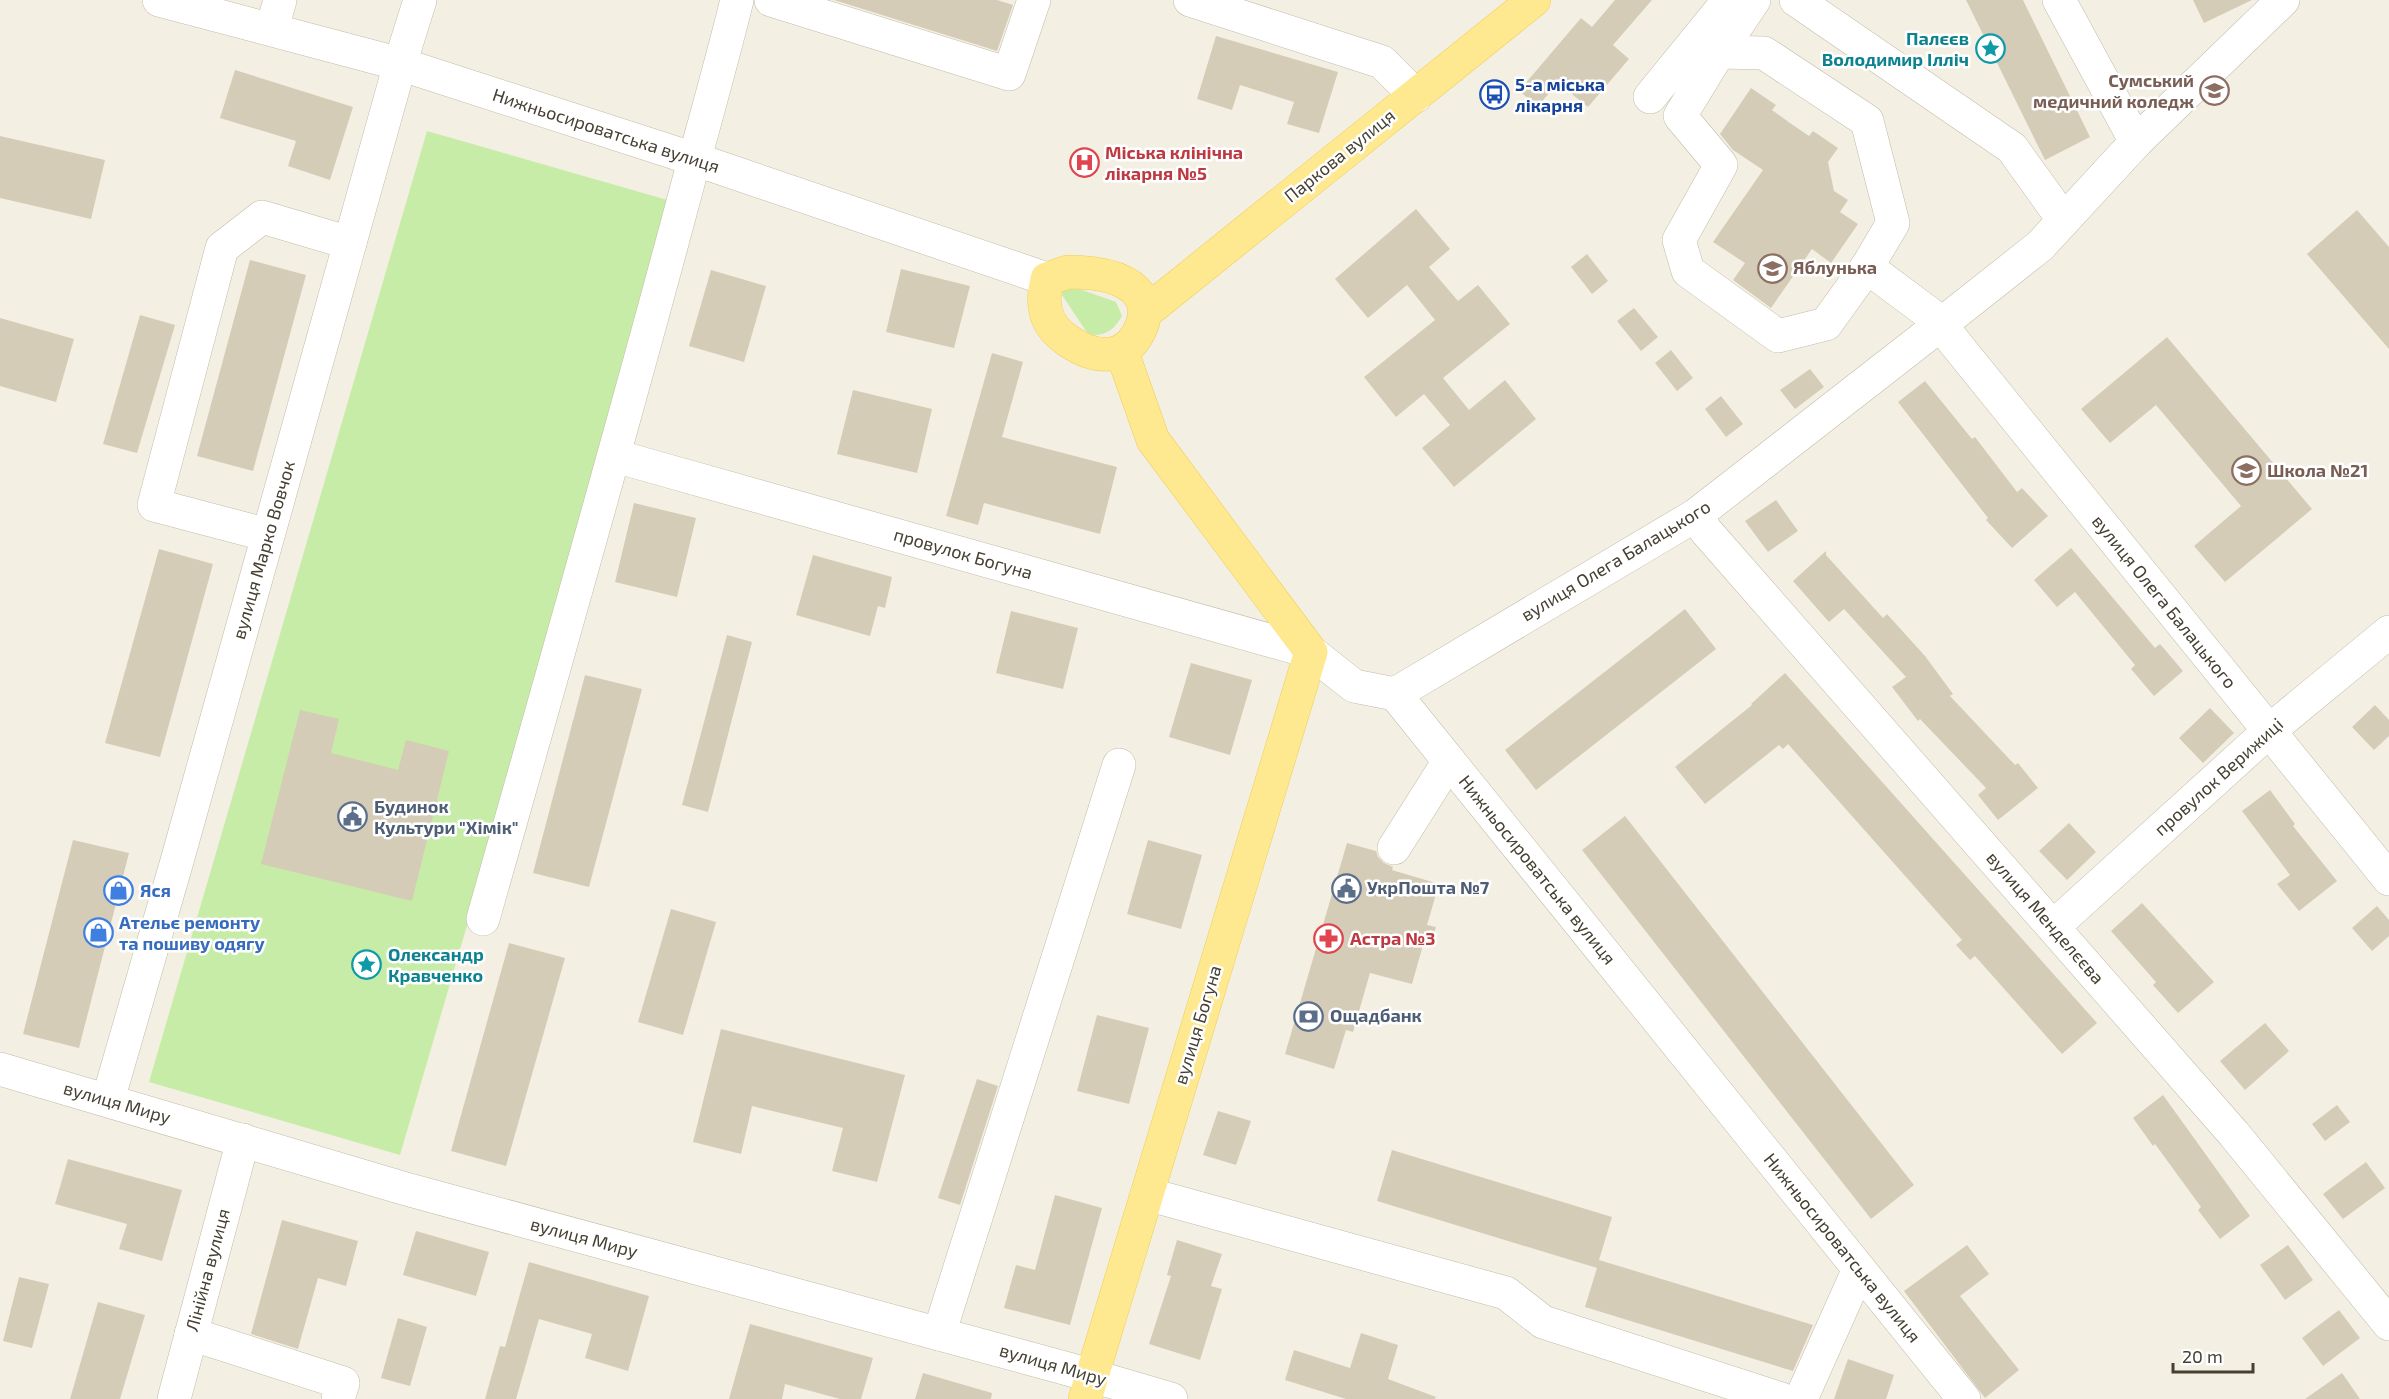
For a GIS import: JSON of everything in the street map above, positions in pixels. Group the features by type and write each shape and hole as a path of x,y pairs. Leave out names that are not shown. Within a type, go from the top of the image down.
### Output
{"main road":[{"name":"Паркова вулиця","path":"1146,312 1534,0"},
{"path":"1068,272 1091,272 1123,282 1140,296 1146,312 1138,338 1122,352 1096,355 1074,345 1058,334 1046,316 1043,297 1047,279 1068,272"},
{"path":"1122,352 1153,440 1311,652"},
{"name":"вулиця Богуна","path":"1088,1387 1311,652"}],"street":[{"name":"Нижньосироватська вулиця","path":"159,0 276,14 400,64 694,159 1047,279"},
{"name":"вулиця Марко Вовчок","path":"108,1100 420,0"},
{"path":"483,919 615,456 694,159 710,110 737,0"},
{"path":"771,0 1009,74 1034,0"},
{"path":"1191,0 1382,62 1416,96"},
{"path":"1650,97 1729,0"},
{"path":"1719,52 1764,53 1867,122 1893,223 1867,267 1826,324 1778,336 1688,271 1679,240 1721,165 1680,116 1719,52 1754,0"},
{"path":"1796,0 2012,148 2063,219"},
{"path":"2059,0 2136,142"},
{"name":"вулиця Олега Балацького","path":"1395,694 1696,515 1940,325 2040,246 2136,142 2276,3"},
{"path":"268,535 154,505 222,248 262,217 350,243"},
{"path":"1867,267 1935,317 1940,325"},
{"name":"вулиця Олега Балацького","path":"1940,325 2389,879"},
{"name":"провулок Богуна","path":"615,456 1311,652"},
{"name":"вулиця Менделєєва","path":"1696,515 1707,531 2234,1134 2389,1324"},
{"name":"провулок Верижиці","path":"2053,927 2269,731 2389,632"},
{"path":"1311,652 1354,686 1395,694"},
{"name":"Нижньосироватська вулиця","path":"1395,694 1964,1399"},
{"path":"1394,848 1449,761"},
{"path":"939,1334 1119,765"},
{"name":"вулиця Миру","path":"0,1069 405,1190 939,1334 1088,1387 1170,1399"},
{"name":"Лінійна вулиця","path":"174,1399 243,1140"},
{"path":"1147,1194 1506,1293 1543,1322 1780,1399"},
{"path":"1802,1399 1859,1269"},
{"path":"191,1334 343,1383 338,1399"}],"green space":[{"path":"427,131 678,203 400,1155 149,1082"},
{"path":"1071,286 1116,302 1122,316 1115,326 1104,334 1088,334 1062,295 1063,289"}],"building":[{"path":"834,0 997,0 1013,5 997,51"},
{"path":"1615,0 1652,0 1613,45 1629,59 1588,107 1558,83 1538,106 1519,91 1581,18 1592,27"},
{"path":"1966,0 2023,0 2090,137 2045,160"},
{"path":"2193,0 2252,0 2204,23"},
{"path":"1216,36 1338,72 1319,133 1287,124 1294,102 1240,85 1232,110 1197,99"},
{"path":"235,70 353,107 330,180 288,166 296,141 220,118"},
{"path":"1751,88 1776,105 1772,110 1790,123 1809,136 1813,131 1838,148 1828,162 1834,191 1848,200 1840,212 1858,224 1831,263 1812,249 1771,308 1733,280 1745,263 1713,242 1763,170 1733,150 1720,134"},
{"path":"0,136 105,160 91,219 0,198"},
{"path":"1416,209 1450,249 1429,267 1458,301 1478,285 1510,324 1443,378 1469,410 1505,380 1536,419 1454,487 1422,448 1450,425 1424,394 1396,417 1364,377 1435,320 1407,285 1368,318 1335,279"},
{"path":"2357,210 2389,247 2389,349 2307,254"},
{"path":"1587,254 1608,281 1592,294 1571,267"},
{"path":"250,260 306,275 253,471 197,456"},
{"path":"901,269 970,286 954,348 886,332"},
{"path":"711,270 766,286 744,362 689,346"},
{"path":"1634,308 1658,337 1641,351 1617,321"},
{"path":"140,315 175,325 137,453 103,444"},
{"path":"0,318 74,339 56,402 0,386"},
{"path":"2167,337 2312,509 2225,582 2194,546 2241,506 2156,405 2110,443 2081,409"},
{"path":"1671,350 1693,378 1677,391 1655,363"},
{"path":"992,353 1023,362 1002,437 1117,467 1100,534 984,503 978,525 946,516"},
{"path":"1810,369 1824,387 1795,409 1780,390"},
{"path":"1925,381 1972,439 1975,437 2017,492 2022,488 2048,516 2012,548 1986,520 1988,518 1898,402"},
{"path":"853,390 932,409 917,473 837,454"},
{"path":"1721,396 1743,424 1726,437 1705,409"},
{"path":"1776,500 1798,531 1768,552 1745,521"},
{"path":"634,503 696,518 677,597 615,582"},
{"path":"2071,548 2155,648 2160,644 2183,671 2154,696 2131,669 2135,665 2075,592 2057,607 2034,580"},
{"path":"159,549 213,564 160,757 105,743"},
{"path":"1826,551 1826,555 1883,618 1887,614 1925,656 1953,694 1950,696 2015,765 2018,763 2038,788 1998,820 1978,795 1986,788 1920,719 1918,721 1892,687 1906,677 1844,609 1829,622 1793,581"},
{"path":"813,555 892,577 885,608 878,606 870,636 796,615"},
{"path":"1685,609 1716,649 1536,790 1505,750"},
{"path":"1011,611 1078,628 1063,689 996,673"},
{"path":"727,635 752,642 708,812 682,805"},
{"path":"1191,663 1252,680 1230,755 1169,737"},
{"path":"1785,673 2097,1023 2062,1054 1975,956 1970,960 1956,945 1962,940 1788,744 1783,749 1779,745 1705,804 1675,767 1752,705"},
{"path":"585,675 642,689 589,887 533,873"},
{"path":"2375,705 2389,720 2389,736 2374,750 2352,727"},
{"path":"2210,708 2234,733 2203,763 2179,738"},
{"name":"Будинок Культури \"Хімік\"","path":"300,710 339,719 331,753 398,770 406,740 449,751 412,901 261,864"},
{"path":"2270,790 2295,824 2293,826 2337,881 2299,911 2277,884 2290,875 2242,811"},
{"path":"1625,816 1914,1185 1871,1219 1582,850"},
{"path":"2069,823 2096,852 2067,880 2039,851"},
{"path":"73,840 129,853 79,1048 23,1034"},
{"path":"1148,840 1202,855 1181,929 1127,914"},
{"path":"1347,843 1376,851 1384,863 1393,867 1392,870 1439,884 1427,925 1436,927 1430,947 1423,945 1412,984 1370,973 1353,1032 1346,1030 1334,1069 1285,1054"},
{"path":"2142,903 2214,982 2178,1013 2153,985 2156,982 2111,931"},
{"path":"2377,906 2389,920 2389,936 2372,951 2352,928"},
{"path":"671,909 716,922 683,1035 638,1022"},
{"path":"509,943 565,958 506,1166 451,1151"},
{"path":"1097,1015 1149,1028 1129,1104 1077,1091"},
{"path":"2265,1023 2289,1051 2245,1090 2220,1061"},
{"path":"721,1029 905,1075 877,1182 832,1171 843,1128 752,1106 741,1154 693,1142"},
{"path":"977,1079 998,1086 960,1205 938,1198"},
{"path":"2163,1095 2250,1216 2220,1239 2198,1210 2201,1207 2133,1118"},
{"path":"2337,1105 2350,1122 2325,1141 2312,1124"},
{"path":"1218,1111 1251,1121 1236,1165 1203,1155"},
{"path":"1392,1150 1612,1217 1599,1260 1813,1325 1793,1371 1585,1307 1597,1268 1377,1201"},
{"path":"68,1159 182,1190 162,1261 119,1249 127,1224 55,1204"},
{"path":"2366,1162 2385,1188 2343,1219 2323,1194"},
{"path":"1055,1195 1102,1208 1070,1325 1004,1308 1016,1265 1035,1270"},
{"path":"282,1220 358,1241 346,1286 318,1278 298,1349 251,1334"},
{"path":"416,1231 489,1252 476,1296 403,1275"},
{"path":"1177,1240 1222,1254 1211,1286 1222,1289 1200,1360 1149,1344 1171,1276 1167,1275"},
{"path":"1967,1245 1989,1274 1960,1296 2019,1370 1985,1398 1904,1291"},
{"path":"2288,1245 2313,1280 2285,1300 2260,1265"},
{"path":"529,1262 649,1296 628,1371 585,1358 592,1334 539,1319 516,1399 485,1399 500,1346 505,1347"},
{"path":"19,1277 49,1284 32,1348 3,1341"},
{"path":"98,1302 145,1315 120,1399 70,1399"},
{"path":"2339,1310 2360,1338 2323,1366 2302,1338"},
{"path":"398,1318 427,1327 410,1386 381,1378"},
{"path":"750,1324 873,1358 861,1399 840,1399 785,1384 782,1399 729,1399"},
{"path":"1361,1333 1398,1345 1388,1379 1436,1397 1435,1399 1346,1399 1285,1380 1294,1350 1350,1368"},
{"path":"1848,1359 1894,1375 1886,1399 1834,1399"},
{"path":"923,1373 992,1393 991,1399 915,1399"},
{"path":"2342,1373 2360,1399 2305,1399"}],"place":[{"name":"Палєєв Володимир Ілліч","path":"1990,49"},
{"name":"Сумський медичний коледж","path":"2215,91"},
{"name":"5-а міська лікарня","path":"1494,95"},
{"name":"Міська клінічна лікарня №5","path":"1084,163"},
{"name":"Яблунька","path":"1772,268"},
{"name":"Школа №21","path":"2246,471"},
{"name":"Будинок Культури \"Хімік\"","path":"353,817"},
{"name":"УкрПошта №7","path":"1346,888"},
{"name":"Яся","path":"119,891"},
{"name":"Ательє ремонту та пошиву одягу","path":"98,933"},
{"name":"Астра №3","path":"1329,939"},
{"name":"Олександр Кравченко","path":"367,965"},
{"name":"Ощадбанк","path":"1309,1016"}]}
